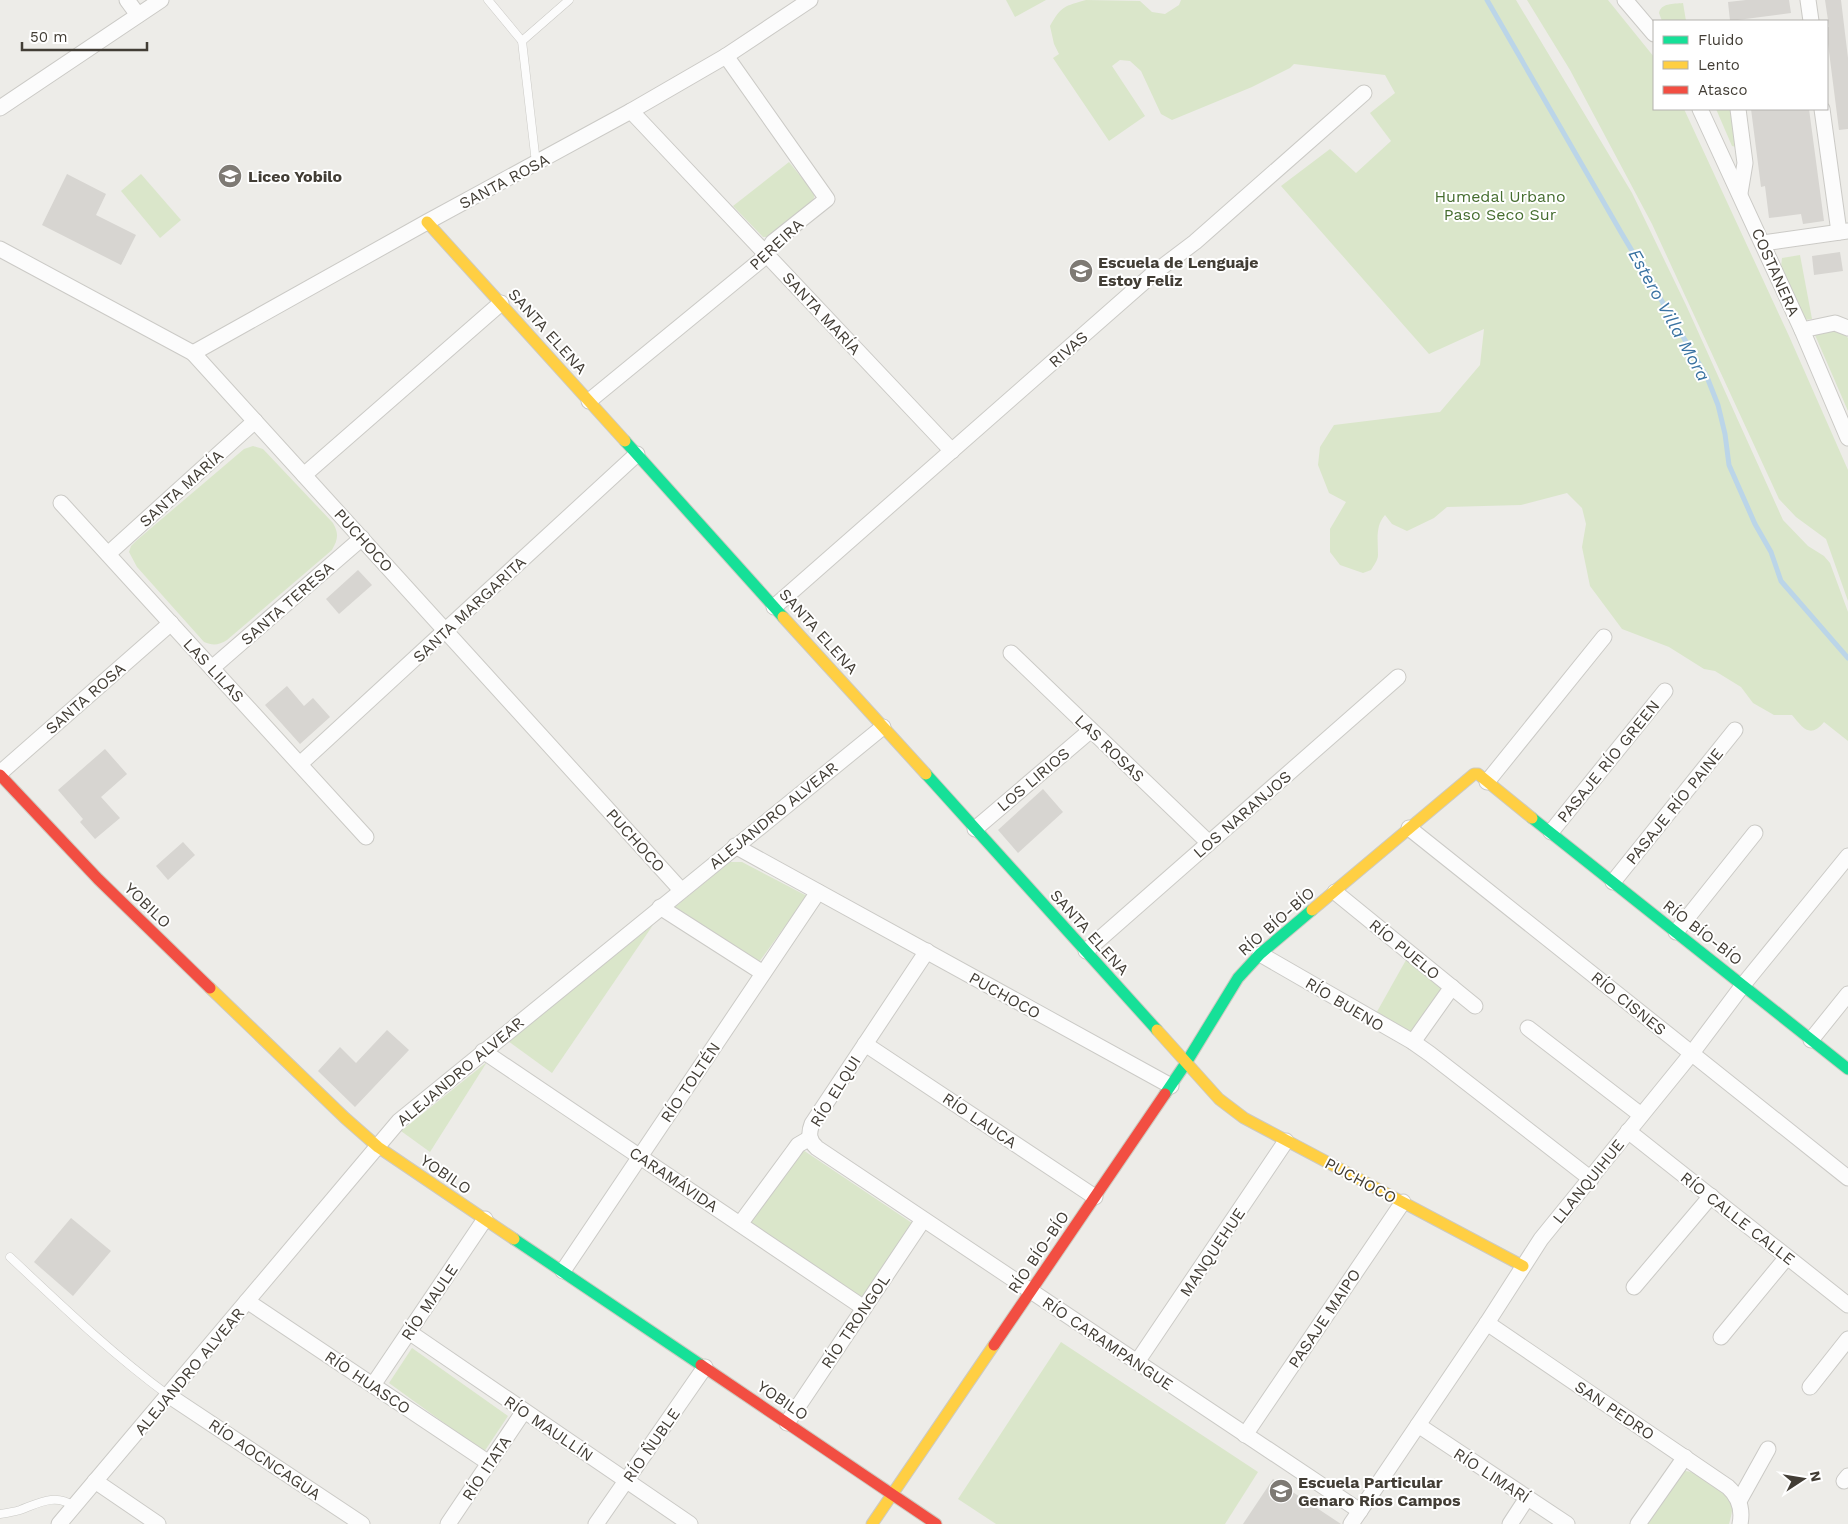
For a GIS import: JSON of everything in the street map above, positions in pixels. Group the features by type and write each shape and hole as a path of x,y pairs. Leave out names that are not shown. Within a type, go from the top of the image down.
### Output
{"street":[{"path":"127,0 138,15"},
{"path":"0,108 161,0"},
{"name":"SANTA ROSA","path":"193,353 631,111 726,56 810,0"},
{"path":"1625,0 1653,33"},
{"path":"1808,0 1811,20"},
{"name":"PEREIRA","path":"589,401 761,260 773,242 827,199 726,56"},
{"name":"RIVAS","path":"774,606 1147,279 1195,242 1364,93"},
{"name":"COSTANERA","path":"1700,110 1763,243 1848,438"},
{"path":"1738,110 1745,163 1740,193"},
{"path":"1763,243 1843,232 1822,110"},
{"name":"SANTA MARÍA","path":"631,111 952,451"},
{"name":"SANTA ELENA","path":"427,222 1186,1063"},
{"name":"PUCHOCO","path":"0,249 193,353 682,890"},
{"path":"304,475 501,303"},
{"path":"1802,330 1835,322 1848,328"},
{"name":"SANTA MARÍA","path":"108,554 255,421"},
{"name":"SANTA MARGARITA","path":"300,764 637,454"},
{"name":"LAS LILAS","path":"61,503 366,836"},
{"name":"SANTA TERESA","path":"212,668 362,538"},
{"name":"SANTA ROSA","path":"0,774 171,623"},
{"path":"1487,782 1604,637"},
{"name":"LAS ROSAS","path":"1011,653 1209,843"},
{"name":"LOS NARANJOS","path":"1086,952 1398,677"},
{"name":"PASAJE RÍO GREEN","path":"1550,832 1665,690"},
{"name":"ALEJANDRO ALVEAR","path":"59,1524 399,1121 883,727"},
{"name":"LOS LIRIOS","path":"975,829 1091,730"},
{"name":"PASAJE RÍO PAINE","path":"1613,882 1735,730"},
{"name":"YOBILO","path":"0,774 98,879 222,1001 378,1147 936,1524"},
{"name":"RÍO BÍO-BÍO","path":"872,1524 1171,1086 1238,978 1260,954 1474,774 1478,774 1848,1069"},
{"name":"RÍO CISNES","path":"1409,828 1848,1178"},
{"path":"1676,932 1755,833"},
{"name":"PUCHOCO","path":"735,846 1171,1086"},
{"name":"LLANQUIHUE","path":"1356,1518 1551,1226 1591,1179 1692,1053 1743,985 1848,856"},
{"name":"RÍO TOLTÉN","path":"563,1271 818,892"},
{"name":"RÍO PUELO","path":"1335,892 1475,1006"},
{"path":"660,907 763,974"},
{"name":"RÍO ELQUI","path":"740,1224 798,1145 810,1138 812,1124 926,952"},
{"name":"RÍO BUENO","path":"1260,954 1430,1054 1591,1179"},
{"path":"1412,1042 1452,987"},
{"path":"1812,1040 1848,994"},
{"path":"1528,1028 1641,1115"},
{"name":"RÍO LAUCA","path":"865,1044 1095,1197"},
{"name":"CARAMÁVIDA","path":"484,1051 864,1308"},
{"name":"PUCHOCO","path":"1186,1063 1231,1110 1523,1266"},
{"name":"RÍO CALLE CALLE","path":"1628,1131 1848,1305"},
{"name":"RÍO CARAMPANGUE","path":"810,1138 817,1148 1245,1434 1356,1518"},
{"name":"MANQUEHUE","path":"1137,1362 1286,1141"},
{"path":"1634,1287 1711,1196"},
{"name":"PASAJE MAIPO","path":"1245,1434 1403,1202"},
{"name":"RÍO MAULE","path":"373,1385 485,1219"},
{"name":"RÍO TRONGOL","path":"787,1422 923,1220"},
{"path":"1721,1337 1787,1257"},
{"name":"RÍO HUASCO","path":"248,1301 489,1463"},
{"name":"SAN PEDRO","path":"1487,1322 1728,1487 1739,1501"},
{"name":"RÍO MAULLÍN","path":"408,1332 690,1524"},
{"path":"1810,1387 1848,1339"},
{"name":"RÍO ÑUBLE","path":"596,1524 705,1367"},
{"name":"RÍO AOCNCAGUA","path":"168,1395 362,1524"},
{"name":"RÍO ITATA","path":"448,1524 524,1411"},
{"name":"RÍO LIMARÍ","path":"1418,1425 1567,1524"},
{"path":"1740,1524 1739,1501 1768,1449"},
{"path":"1638,1524 1685,1457"},
{"path":"95,1481 158,1524"},
{"path":"1510,1524 1527,1498"}],"lane":[{"path":"488,0 522,41 536,163"},
{"path":"522,41 568,0"},
{"path":"10,1257 107,1345 168,1395"},
{"path":"0,1514 18,1511 48,1499 66,1501 74,1506"}],"green space":[{"path":"1006,0 1046,0 1015,17"},
{"name":"Humedal Urbano Paso Seco Sur","path":"1086,0 1140,1 1152,12 1165,14 1179,5 1181,0 1516,0 1632,193 1686,305 1783,520 1808,546 1824,556 1830,563 1848,612 1848,741 1824,722 1811,731 1803,727 1792,715 1774,715 1753,703 1741,687 1715,671 1704,669 1669,647 1622,629 1590,586 1582,547 1586,524 1582,508 1567,493 1521,505 1447,507 1434,518 1407,531 1392,524 1385,515 1378,529 1378,557 1371,570 1363,573 1340,565 1330,552 1330,529 1346,502 1329,493 1318,465 1320,447 1334,425 1440,412 1480,365 1484,329 1429,354 1281,186 1330,149 1356,173 1391,141 1370,113 1395,93 1385,75 1294,64 1290,68 1252,87 1172,120 1161,114 1141,71 1130,61 1120,60 1112,66 1145,116 1109,141 1053,58 1059,54 1054,44 1050,26 1057,14 1064,8"},
{"path":"1527,0 1608,0 1653,56 1653,110 1684,110 1789,336 1848,470 1848,601 1826,539 1796,517 1779,499 1652,224 1570,70"},
{"path":"1683,3 1686,20 1662,20 1660,10 1668,5"},
{"path":"1716,110 1731,110 1736,147 1732,146"},
{"path":"789,162 815,194 813,201 769,237 763,237 733,206"},
{"path":"141,174 181,220 160,238 121,191"},
{"path":"1800,255 1812,319 1805,320 1781,267 1782,258"},
{"path":"1835,328 1842,330 1848,338 1848,411 1815,335"},
{"path":"253,446 263,449 333,523 337,533 337,540 332,550 227,640 219,644 210,644 204,642 137,567 129,552 131,546 137,540 244,449"},
{"path":"730,862 742,862 807,896 759,962 675,907"},
{"path":"653,925 552,1073 508,1041"},
{"path":"1406,960 1443,985 1442,995 1409,1035 1374,1017"},
{"path":"487,1062 430,1152 401,1131"},
{"path":"800,1148 912,1223 861,1301 748,1224"},
{"path":"1061,1342 1258,1472 1225,1524 996,1524 958,1499"},
{"path":"412,1348 508,1416 484,1452 389,1383"},
{"path":"1685,1471 1717,1486 1728,1496 1732,1506 1729,1524 1646,1524 1678,1474"}],"building":[{"path":"1789,0 1791,13 1730,20 1728,2"},
{"path":"1825,0 1841,0 1848,58 1848,129 1839,130 1828,44 1828,20"},
{"path":"1751,110 1809,110 1824,221 1803,224 1801,214 1769,218 1765,186 1761,187"},
{"path":"67,174 106,194 96,215 136,235 121,265 42,225"},
{"path":"1840,252 1843,271 1814,275 1812,256"},
{"path":"358,570 372,585 339,614 326,599"},
{"path":"287,686 304,706 313,698 330,717 300,744 265,705"},
{"path":"105,749 127,774 101,797 120,818 95,839 80,822 83,819 58,790"},
{"path":"1043,789 1063,812 1018,853 998,830"},
{"path":"183,842 195,855 168,880 156,866"},
{"path":"387,1030 409,1050 355,1107 318,1071 340,1047 356,1063"},
{"path":"71,1218 111,1251 73,1296 34,1262"},
{"name":"Escuela Particular Genaro Ríos Campos","path":"1273,1479 1341,1524 1243,1524"}],"waterway":[{"name":"Estero Villa Mora","path":"1487,0 1707,377 1718,405 1725,434 1729,465 1755,524 1771,552 1781,581 1848,658"}],"traffic: fast":[{"path":"625,441 783,617"},
{"path":"926,774 1157,1030"},
{"path":"1532,818 1848,1069"},
{"path":"1165,1094 1238,978 1260,954 1312,910"},
{"path":"514,1239 701,1365"}],"traffic: slow":[{"path":"427,222 625,441"},
{"path":"783,617 926,774"},
{"path":"1312,910 1474,774 1478,774 1532,818"},
{"path":"210,988 345,1118 378,1147 514,1239"},
{"path":"1157,1030 1219,1099 1244,1118 1523,1266"},
{"path":"872,1524 994,1345"}],"traffic: jam":[{"path":"0,775 98,879 210,988"},
{"path":"994,1345 1165,1094"},
{"path":"701,1365 936,1524"}],"place":[{"name":"Liceo Yobilo","path":"230,176"},
{"name":"Escuela de Lenguaje Estoy Feliz","path":"1081,271"},
{"name":"Escuela Particular Genaro Ríos Campos","path":"1281,1491"}]}
